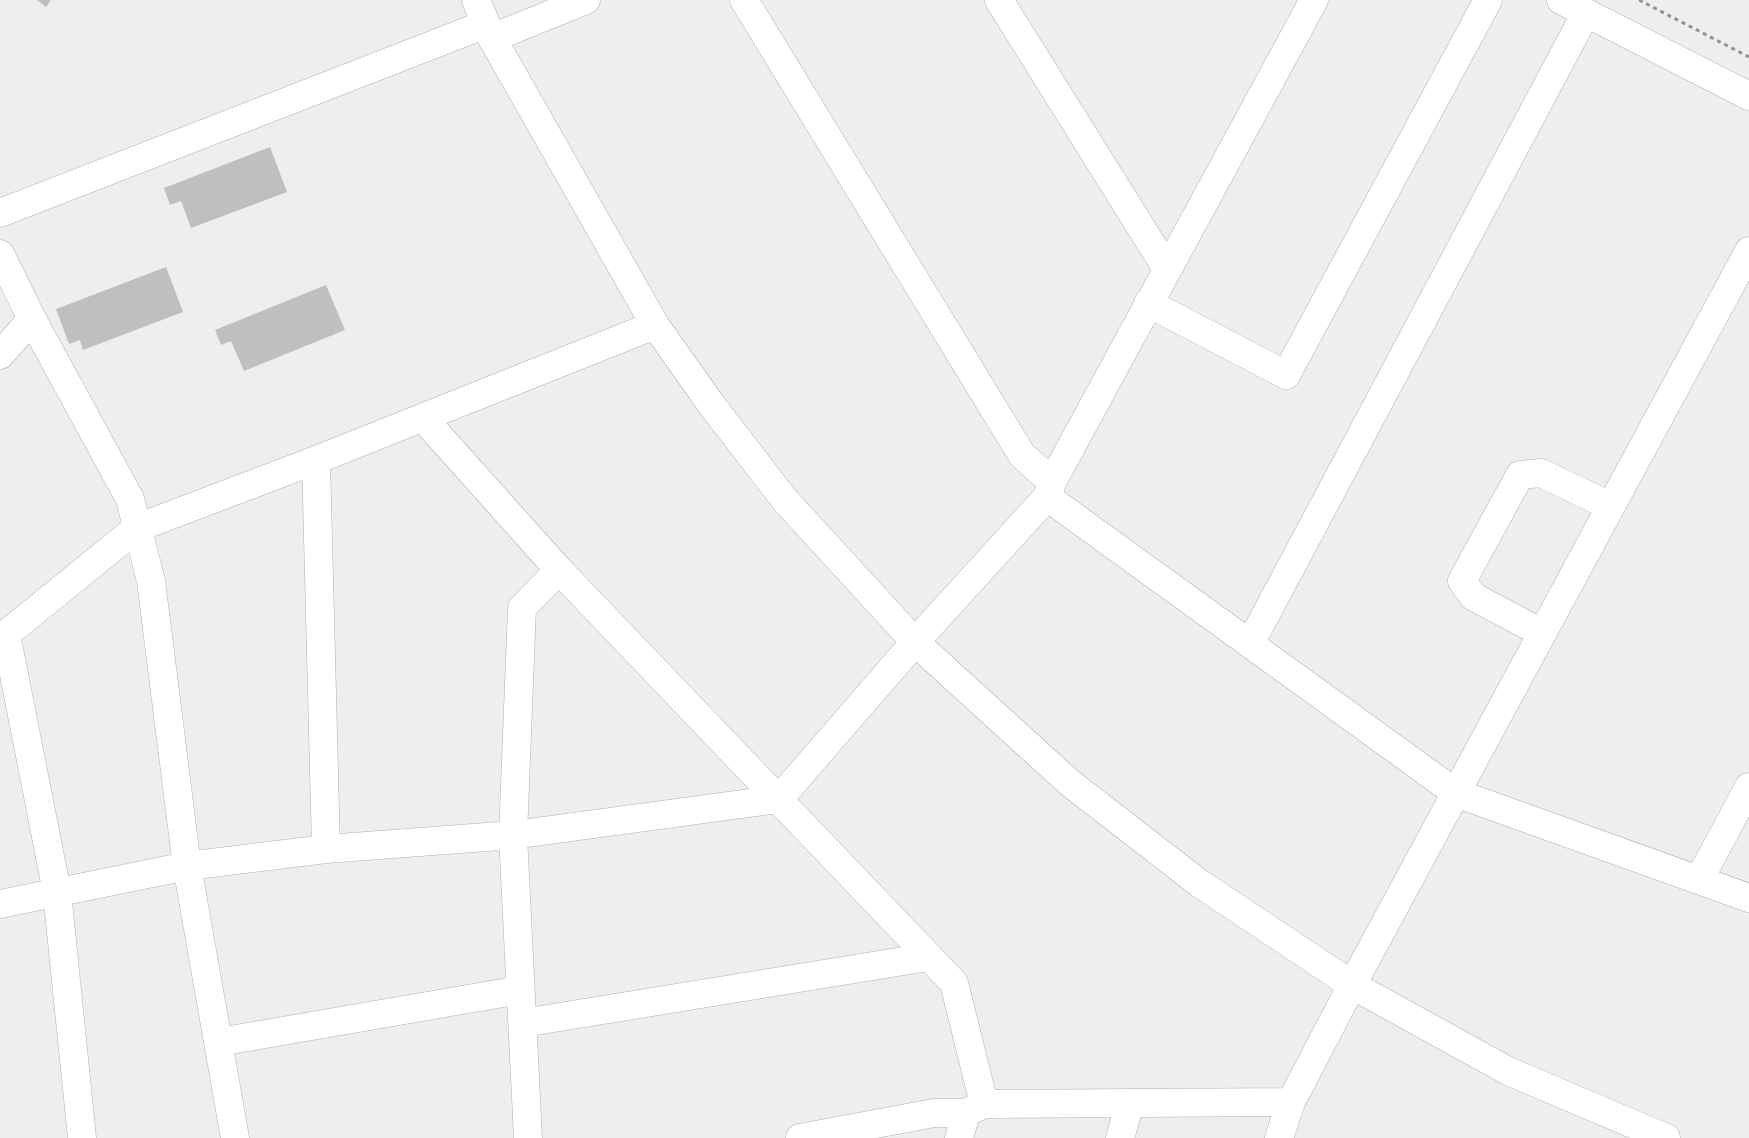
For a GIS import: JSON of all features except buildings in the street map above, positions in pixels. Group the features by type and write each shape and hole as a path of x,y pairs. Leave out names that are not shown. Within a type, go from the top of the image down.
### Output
{"street":[{"path":"0,213 485,21 586,0"},
{"path":"744,0 1022,455 1050,490 1250,644 1456,793 1749,898"},
{"path":"999,0 1167,270"},
{"path":"0,904 187,866 326,849 513,835 779,799 1050,490 1148,304 1314,0"},
{"path":"1148,304 1286,375 1488,0"},
{"path":"1561,0 1749,96"},
{"path":"1250,644 1586,13"},
{"path":"485,21 655,325 711,404 784,499 916,642 1070,783 1199,884 1352,985 1508,1071 1666,1138"},
{"path":"1279,1138 1290,1102 1749,251"},
{"path":"0,254 32,319 130,499 151,581 187,866 235,1138"},
{"path":"0,355 32,319"},
{"path":"82,1138 57,892 3,636 137,528 316,460 655,325"},
{"path":"422,418 559,570 954,983 970,1118"},
{"path":"316,460 326,849"},
{"path":"1542,633 1474,597 1462,580 1520,475 1541,473 1610,506"},
{"path":"528,1138 513,835 522,608 559,570"},
{"path":"1699,880 1749,787"},
{"path":"523,1023 928,957"},
{"path":"219,1042 520,990"},
{"path":"800,1138 934,1113 970,1118 1130,1103 1290,1102"},
{"path":"1120,1138 1130,1103"}],"path":[{"path":"1639,0 1749,58"}]}
